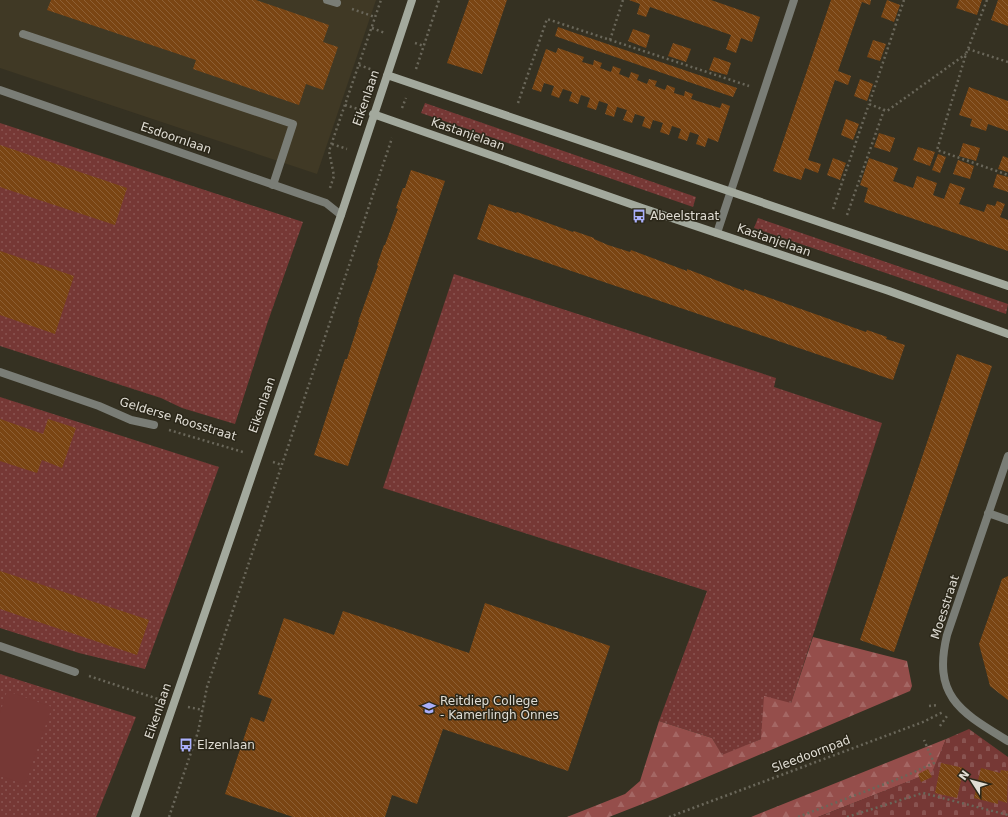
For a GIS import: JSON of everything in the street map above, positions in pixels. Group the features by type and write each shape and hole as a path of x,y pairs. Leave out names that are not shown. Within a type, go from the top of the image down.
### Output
{"street":[{"path":"327,0 336,3"},
{"name":"Eikenlaan","path":"135,817 256,457 341,215 373,114 412,0"},
{"path":"717,233 794,0"},
{"path":"23,34 293,124 273,185"},
{"path":"387,75 1008,286"},
{"name":"Esdoornlaan","path":"0,90 326,203 341,215"},
{"name":"Kastanjelaan","path":"373,114 1008,334"},
{"name":"Gelderse Roosstraat","path":"0,372 99,406 131,420 154,425"},
{"name":"Moesstraat","path":"1008,456 944,644 943,676 947,690 956,703 975,720 1008,741"},
{"path":"988,514 1008,520"},
{"path":"0,646 75,672"}],"path":[{"name":"Eikenlaan","path":"326,203 334,176 329,151 381,0"},
{"path":"169,817 203,710 207,687 439,0"},
{"path":"610,40 623,0"},
{"path":"828,224 904,0"},
{"path":"987,0 966,54 937,150 1008,175"},
{"path":"336,3 375,17"},
{"path":"518,103 547,18 763,91"},
{"path":"968,49 1008,62"},
{"path":"869,104 887,110 966,54"},
{"path":"842,229 884,110"},
{"name":"Gelderse Roosstraat","path":"154,425 282,465"},
{"path":"75,672 173,704 203,710"},
{"name":"Sleedoornpad","path":"669,817 923,722 956,703"},
{"path":"798,817 903,777 934,763 924,740"},
{"path":"847,817 923,793 1008,815"}],"shaded area":[{"path":"0,0 376,0 317,174 0,68"}],"green space":[{"path":"425,103 696,197 693,207 421,113"},
{"path":"0,123 303,222 267,324 235,424 182,408 161,398 0,346"},
{"path":"758,218 1008,304 1006,314 754,228"},
{"path":"454,274 776,378 774,387 882,423 791,703 761,739 722,756 712,738 659,721 707,591 383,488"},
{"path":"0,397 219,467 145,669 79,653 0,628"},
{"path":"813,637 907,661 912,686 910,691 609,817 567,817 625,794 640,781 659,721 712,738 722,755 761,739 764,696 791,703"},
{"path":"0,674 136,717 96,817 0,817"},
{"path":"7,691 52,707 25,784 0,776 0,713"},
{"path":"969,729 1008,757 1008,817 818,817 932,772 946,739"},
{"path":"946,739 933,772 818,817 751,817"}],"building":[{"path":"51,0 256,0 329,25 323,42 338,47 323,90 306,84 299,105 193,69 196,60 47,10"},
{"path":"469,0 507,0 482,74 447,63"},
{"path":"629,0 711,0 760,17 752,42 741,38 736,53 726,49 731,35 650,7 646,17 637,14 640,4"},
{"path":"831,0 871,0 870,5 862,2 838,71 851,76 848,85 835,80 808,160 821,164 818,173 805,168 801,180 773,171"},
{"path":"887,0 900,5 894,22 881,17"},
{"path":"959,0 982,0 977,15 956,8"},
{"path":"998,0 1008,0 1008,26 991,20"},
{"path":"558,27 737,88 733,97 586,47 555,36"},
{"path":"633,29 650,35 646,48 628,41"},
{"path":"873,40 886,44 880,61 867,57"},
{"path":"673,43 691,49 686,62 668,56"},
{"path":"558,48 584,57 582,62 593,65 594,60 602,63 600,68 611,72 613,66 621,69 619,74 629,78 631,72 639,75 637,80 647,84 649,79 657,81 655,86 665,90 667,85 675,88 674,93 684,96 685,91 693,94 691,99 720,108 722,103 730,106 718,142 708,138 705,147 696,144 699,135 690,132 687,141 678,138 681,129 672,126 669,135 660,132 663,123 653,120 650,129 642,126 645,117 635,114 632,123 623,120 627,110 617,107 614,117 605,114 608,104 599,101 596,110 587,107 590,98 581,95 578,104 569,101 572,92 563,89 559,98 551,95 554,86 544,83 541,92 532,89 546,49 556,53"},
{"path":"714,57 731,63 727,75 709,70"},
{"path":"860,79 873,84 867,101 854,96"},
{"path":"969,87 1008,101 1008,131 988,124 986,131 970,126 972,119 959,115"},
{"path":"846,119 859,124 853,140 841,135"},
{"path":"879,133 895,138 890,152 874,147"},
{"path":"963,143 980,148 976,161 959,156"},
{"path":"0,145 127,188 115,225 0,187"},
{"path":"918,147 935,152 930,166 913,160"},
{"path":"938,154 946,157 940,173 932,170"},
{"path":"1003,156 1008,158 1008,172 998,169"},
{"path":"833,158 846,163 840,180 827,175"},
{"path":"869,158 898,168 893,181 913,188 917,176 937,183 933,195 944,199 950,183 965,188 959,204 984,212 987,204 995,206 997,201 1005,204 1000,217 1008,220 1008,251 864,202 868,188 860,185"},
{"path":"958,160 974,166 970,179 953,174"},
{"path":"411,170 445,181 348,466 314,455 345,359 347,359 358,322 378,266 377,265 398,209 396,208"},
{"path":"997,174 1008,177 1008,192 993,187"},
{"path":"489,204 516,213 517,212 573,232 574,231 608,245 630,252 631,250 687,271 687,269 744,291 744,289 866,332 867,330 887,337 886,339 905,345 893,380 477,239"},
{"path":"0,251 74,276 55,334 0,315"},
{"path":"957,354 992,366 894,652 860,640"},
{"path":"0,419 43,434 48,419 76,428 62,468 42,460 37,473 0,461"},
{"path":"0,571 149,620 137,655 0,609"},
{"path":"1008,576 1008,700 990,686 979,644 1002,579"},
{"name":"Reitdiep College - Kamerlingh Onnes","path":"485,603 610,646 568,771 443,729 417,804 392,795 385,817 293,817 225,794 251,717 264,722 272,699 258,694 284,618 334,635 343,611 469,653"},
{"path":"941,763 964,768 957,798 935,793"},
{"path":"981,768 1000,773 1001,770 1008,771 1007,803 998,800 998,804 974,798"},
{"path":"928,769 932,777 921,782 918,774"}],"place":[{"name":"Abeelstraat","path":"639,216"},
{"name":"Reitdiep College - Kamerlingh Onnes","path":"429,708"},
{"name":"Elzenlaan","path":"186,745"}]}
